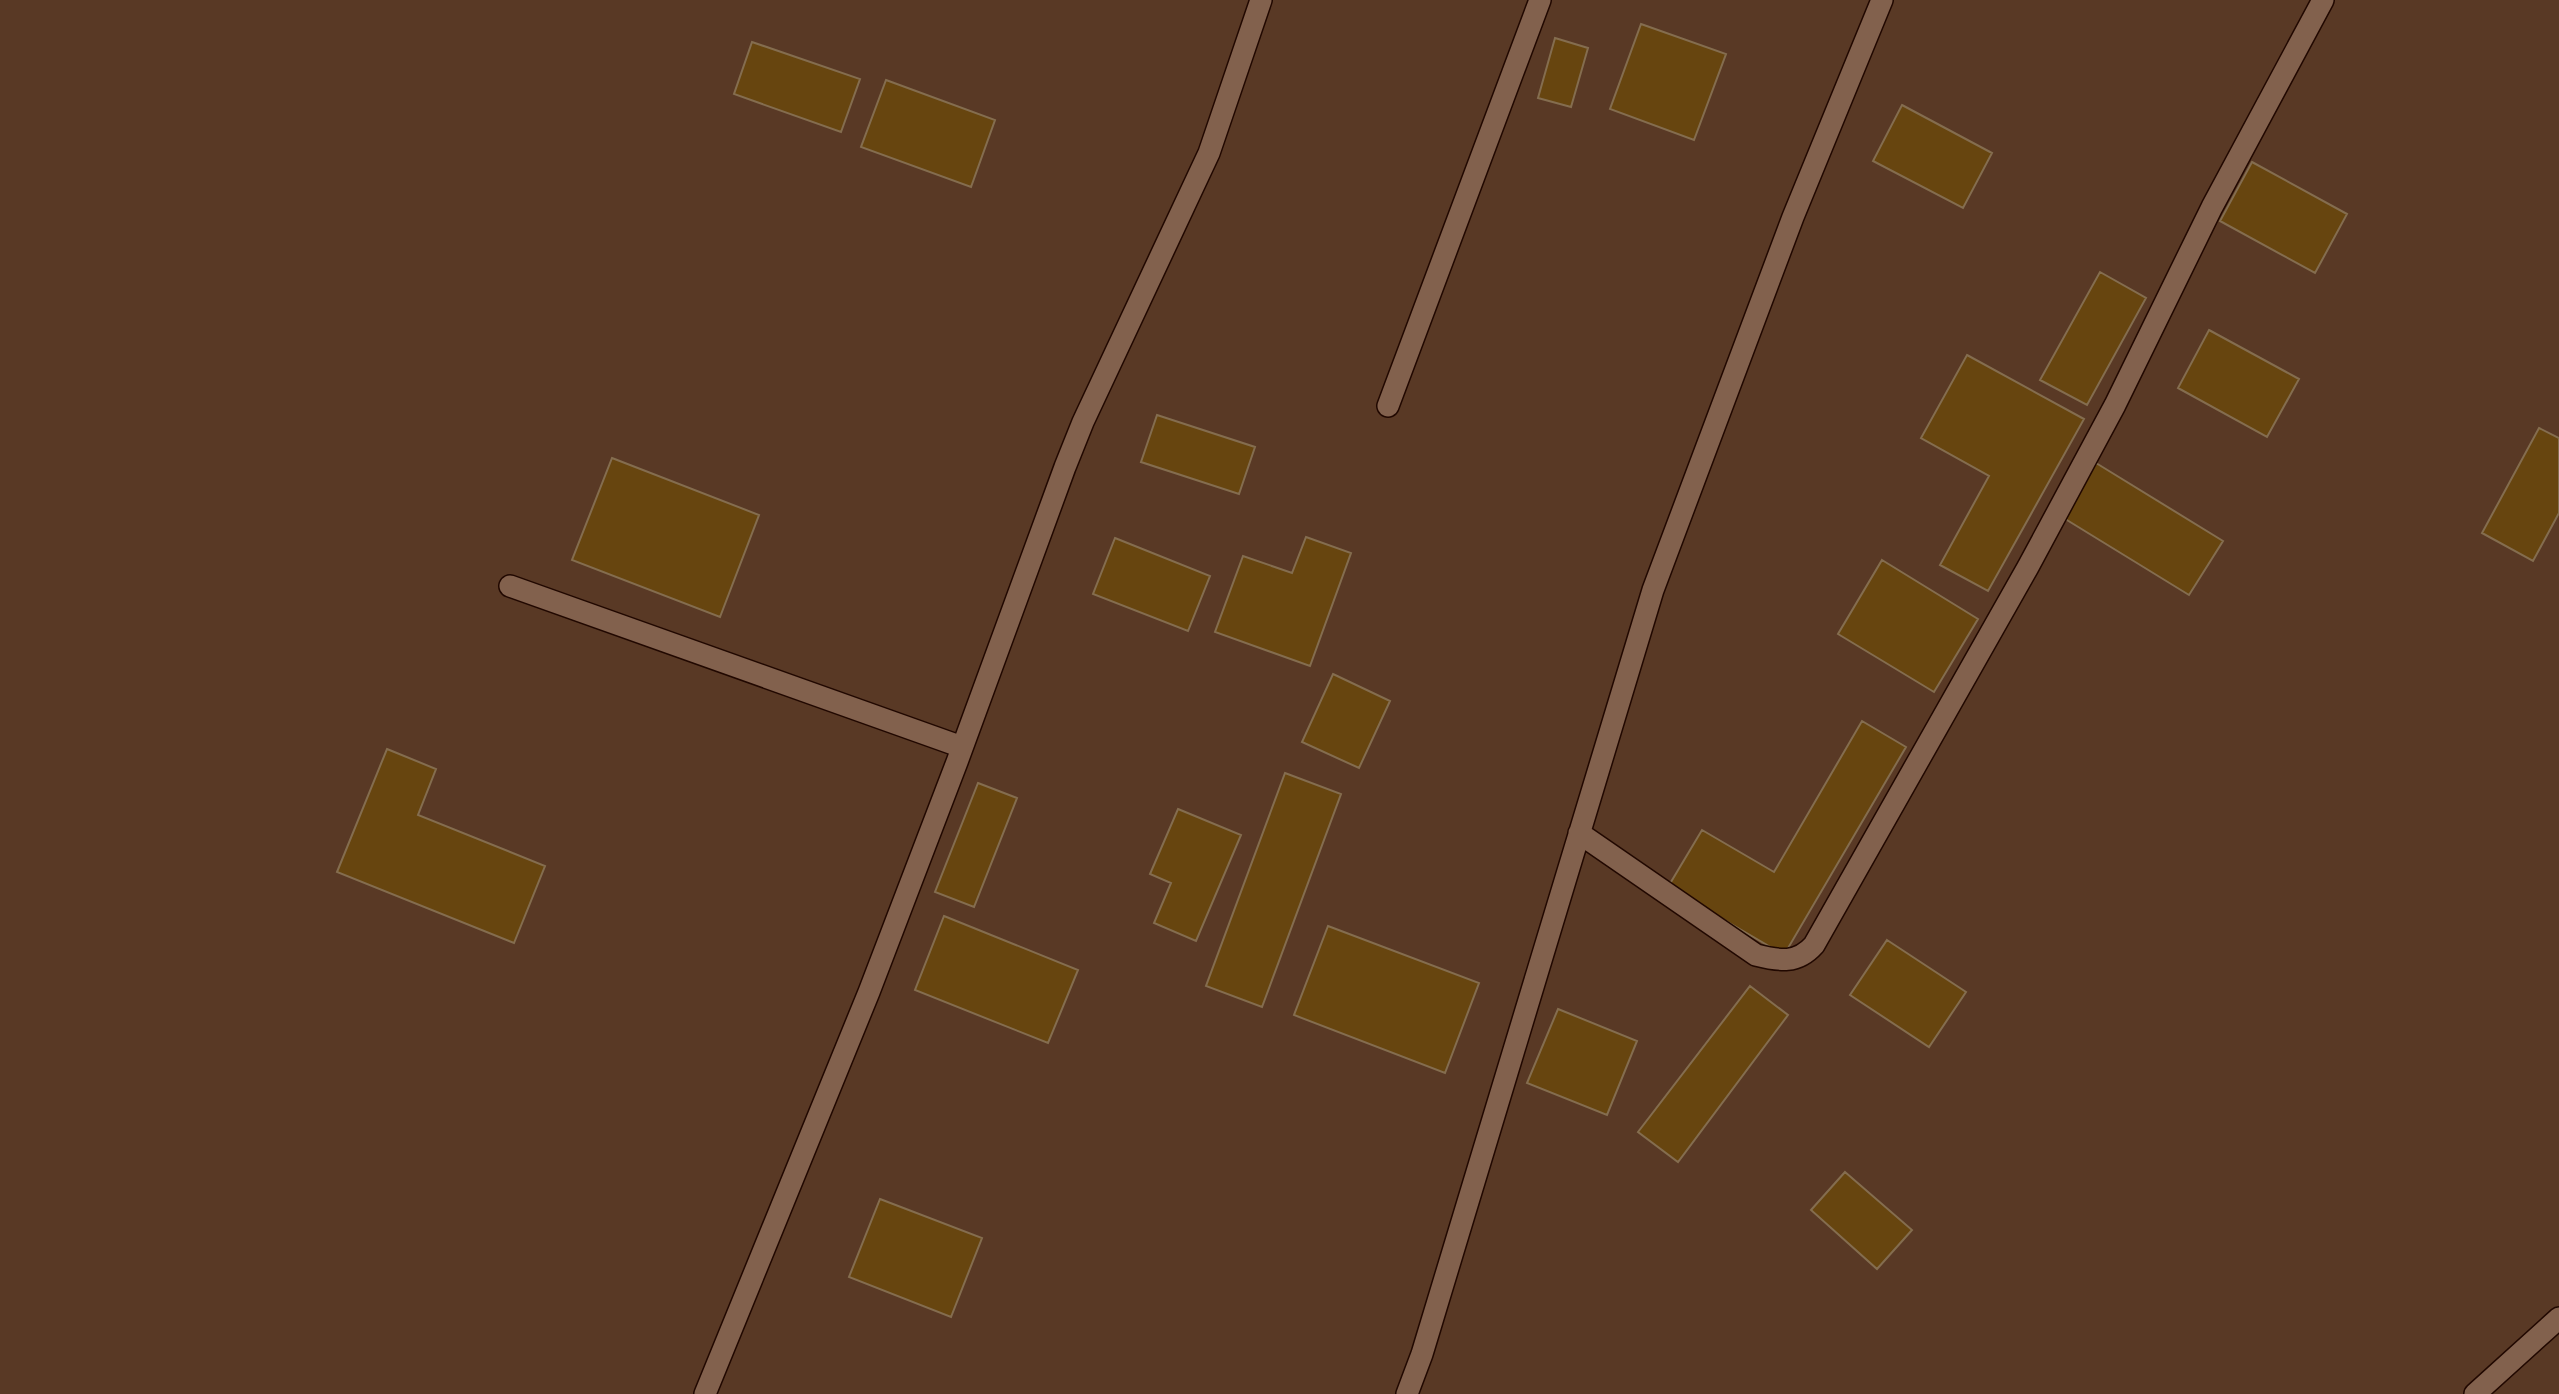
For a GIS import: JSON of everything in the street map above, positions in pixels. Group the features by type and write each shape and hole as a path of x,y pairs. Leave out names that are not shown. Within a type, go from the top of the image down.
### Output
{"street":[{"path":"705,1394 869,992 1083,422 1209,152 1261,0"},
{"path":"1388,406 1540,0"},
{"path":"1407,1394 1422,1354 1653,590 1793,217 1882,0"},
{"path":"1579,833 1756,955 1793,961 1808,952 2028,567 2115,405 2213,207 2323,0"},
{"path":"510,586 962,747"},
{"path":"2475,1394 2559,1318"}],"shaded area":[{"path":"0,0 2559,0 2559,1394 0,1394"}],"building":[{"path":"1641,24 1726,54 1694,140 1610,109"},
{"path":"1555,38 1588,48 1571,107 1538,98"},
{"path":"752,42 860,79 841,132 734,94"},
{"path":"886,80 995,120 971,187 861,147"},
{"path":"1902,105 1992,153 1963,208 1873,161"},
{"path":"2252,162 2347,214 2315,273 2220,221"},
{"path":"2100,272 2146,298 2087,405 2040,380"},
{"path":"2209,330 2299,379 2267,437 2178,388"},
{"path":"1967,355 2084,419 1988,591 1940,565 1989,476 1921,438"},
{"path":"1157,415 1255,447 1239,494 1141,462"},
{"path":"2539,428 2559,438 2559,513 2533,561 2482,533"},
{"path":"612,458 759,515 720,617 572,560"},
{"path":"2096,463 2223,541 2189,595 2062,517"},
{"path":"1306,537 1351,553 1310,666 1215,632 1243,556 1292,573"},
{"path":"1115,538 1210,576 1188,631 1093,594"},
{"path":"1882,560 1978,619 1934,692 1838,634"},
{"path":"1333,674 1390,701 1359,768 1302,742"},
{"path":"1862,721 1906,747 1784,955 1668,887 1702,830 1774,872"},
{"path":"387,749 436,769 418,815 545,866 514,943 337,872"},
{"path":"1285,773 1341,794 1262,1007 1206,986"},
{"path":"978,783 1017,798 974,907 935,892"},
{"path":"1178,809 1241,835 1196,941 1154,923 1171,883 1150,874"},
{"path":"944,916 1078,970 1048,1043 915,990"},
{"path":"1328,926 1479,983 1445,1073 1294,1015"},
{"path":"1887,940 1966,992 1929,1047 1850,995"},
{"path":"1750,986 1788,1015 1678,1162 1638,1132"},
{"path":"1558,1009 1637,1041 1607,1115 1527,1083"},
{"path":"1845,1172 1912,1230 1877,1269 1811,1210"},
{"path":"880,1199 982,1238 951,1317 849,1277"}]}
